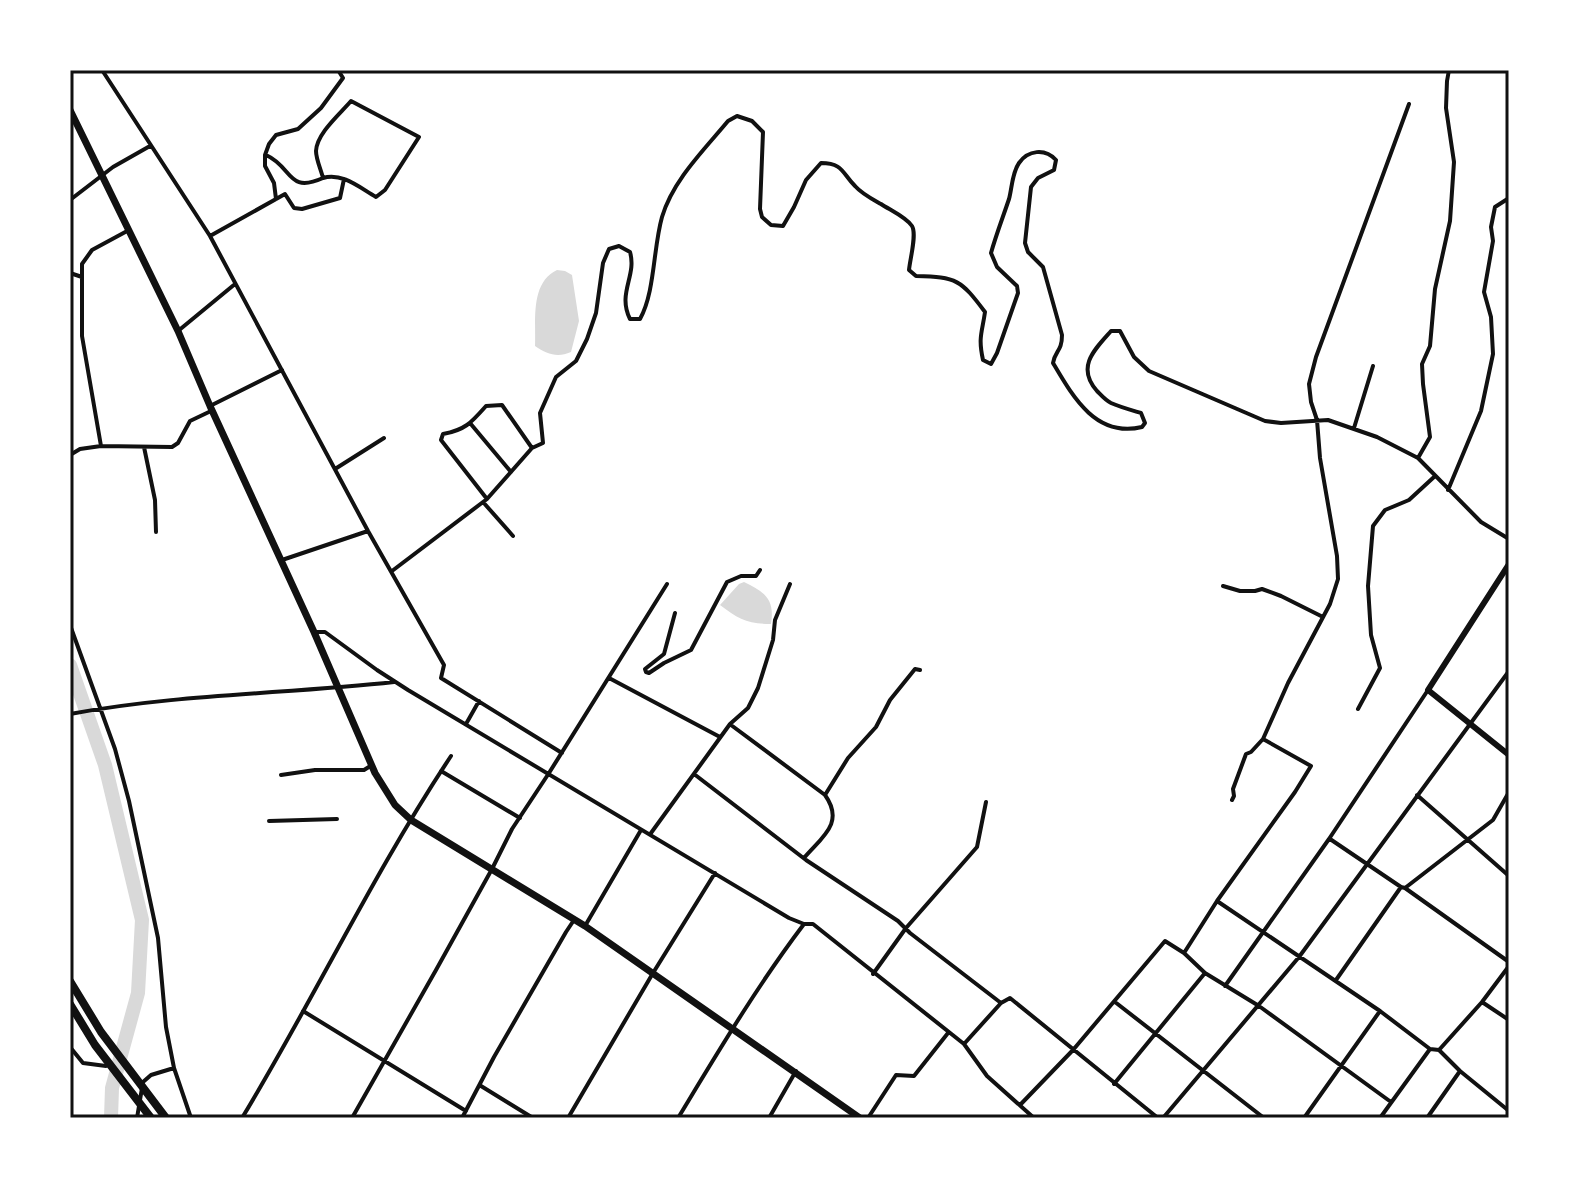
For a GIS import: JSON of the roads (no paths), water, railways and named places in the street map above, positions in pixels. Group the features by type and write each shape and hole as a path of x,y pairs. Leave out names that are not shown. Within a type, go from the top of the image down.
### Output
{"highway":[{"path":"70,981 101,1032 166,1118"},
{"path":"70,1004 95,1045 148,1115"}],"main road":[{"path":"70,110 178,331 388,796 411,820 585,926 860,1118"},
{"path":"1509,564 1428,690 1509,755"}],"street":[{"path":"102,70 210,236 368,531 444,665 441,678 562,753"},
{"path":"276,199 274,183 265,166 269,144 276,135 298,129 321,108 343,78 338,70"},
{"path":"1418,458 1430,437 1422,364 1430,346 1435,289 1450,221 1454,162 1446,108 1449,70"},
{"path":"265,155 274,159 300,183 308,185 332,175 376,197 385,190 419,137 351,101 328,126 316,151 323,178"},
{"path":"1232,800 1246,754 1263,739 1288,683 1330,604 1338,579 1317,420 1309,384 1316,357 1409,104"},
{"path":"392,571 485,501 532,448 543,443 540,413 556,377 576,361 587,339 596,313 603,263 609,249 619,246 630,252 633,263 625,308 630,319 640,319 647,307 663,216 674,189 728,121 737,116 752,121 763,132 762,217 771,225 783,226 806,180 821,163 832,163 845,172 853,185 864,194 912,225 915,236 909,270 916,276 939,277 957,281 966,287 985,312 980,344 983,360 991,364 1018,293 1017,286 997,267 991,253 1017,165 1028,154 1050,154 1056,160 1054,170 1038,178 1031,187 1025,243 1028,252 1043,267 1062,335 1062,346 1053,363 1073,396 1097,420 1129,431 1145,423 1141,413 1108,402 1087,376 1088,361 1098,345 1111,331 1120,331 1134,357 1149,371 1265,421 1328,420 1354,428 1418,458 1481,522 1509,539"},
{"path":"70,200 102,175 150,146"},
{"path":"210,236 285,194 294,208 302,209 340,198 344,179"},
{"path":"1448,490 1481,411 1493,354 1491,317 1484,292 1495,207 1509,198"},
{"path":"101,446 82,336 82,264 92,250 129,230"},
{"path":"70,273 82,277"},
{"path":"178,331 235,284"},
{"path":"1354,428 1373,366"},
{"path":"70,455 80,449 101,446 172,447 178,443 190,421 282,370"},
{"path":"513,536 441,440 443,434 458,431 470,423 486,406 502,405 532,448"},
{"path":"470,423 511,472"},
{"path":"335,469 384,438"},
{"path":"144,447 155,500 156,532"},
{"path":"1358,709 1380,668 1371,635 1368,586 1373,526 1385,510 1409,500 1434,476"},
{"path":"282,560 368,531"},
{"path":"675,613 664,654 645,669 646,672 691,650 727,582 741,576 756,576 760,570"},
{"path":"352,1118 512,829 667,584"},
{"path":"650,834 730,724 748,708 758,688 773,640 775,620 790,584"},
{"path":"1223,586 1240,591 1262,589 1323,617"},
{"path":"70,625 119,762 158,938 166,1027 174,1068 191,1118"},
{"path":"314,632 325,632 395,681 789,918 813,924 964,1044 987,1076 1034,1118"},
{"path":"825,795 848,758 876,727 898,688 915,669 920,670"},
{"path":"964,1044 1001,1003 1010,998 1160,1118 1299,957 1509,671"},
{"path":"608,678 720,737"},
{"path":"70,714 202,696 338,688 395,681"},
{"path":"1225,986 1329,839 1428,690"},
{"path":"466,724 479,701"},
{"path":"730,724 825,795 832,805 832,827 804,858"},
{"path":"1184,953 1311,766 1263,739"},
{"path":"242,1118 411,820 451,756"},
{"path":"281,775 315,770 364,770 372,765"},
{"path":"441,771 520,818"},
{"path":"694,774 804,858 898,921 1001,1003"},
{"path":"1335,981 1403,888 1493,820 1509,792"},
{"path":"1417,795 1509,876"},
{"path":"873,974 906,928 977,847 986,802"},
{"path":"269,821 337,819"},
{"path":"585,926 641,830"},
{"path":"1329,839 1509,964 1482,1002 1439,1050"},
{"path":"568,1118 715,873"},
{"path":"1217,901 1380,1011 1430,1049 1439,1050 1509,1112 1505,1118"},
{"path":"462,1118 574,920"},
{"path":"678,1118 731,1029 804,924"},
{"path":"1020,1105 1073,1050 1165,941 1184,953 1205,973 1259,1006 1391,1102"},
{"path":"1114,1084 1205,973"},
{"path":"1115,1002 1264,1118"},
{"path":"1482,1002 1509,1020"},
{"path":"303,1011 466,1111"},
{"path":"1304,1118 1380,1011"},
{"path":"868,1118 896,1075 914,1076 948,1033"},
{"path":"70,1047 83,1063 106,1066"},
{"path":"1380,1118 1430,1049"},
{"path":"137,1118 143,1082 151,1075 174,1068"},
{"path":"769,1118 796,1071"},
{"path":"1427,1118 1460,1071"},
{"path":"480,1085 533,1118"}],"waterway":[{"path":"70,665 105,765 142,920 138,993 112,1088 111,1118"}]}
